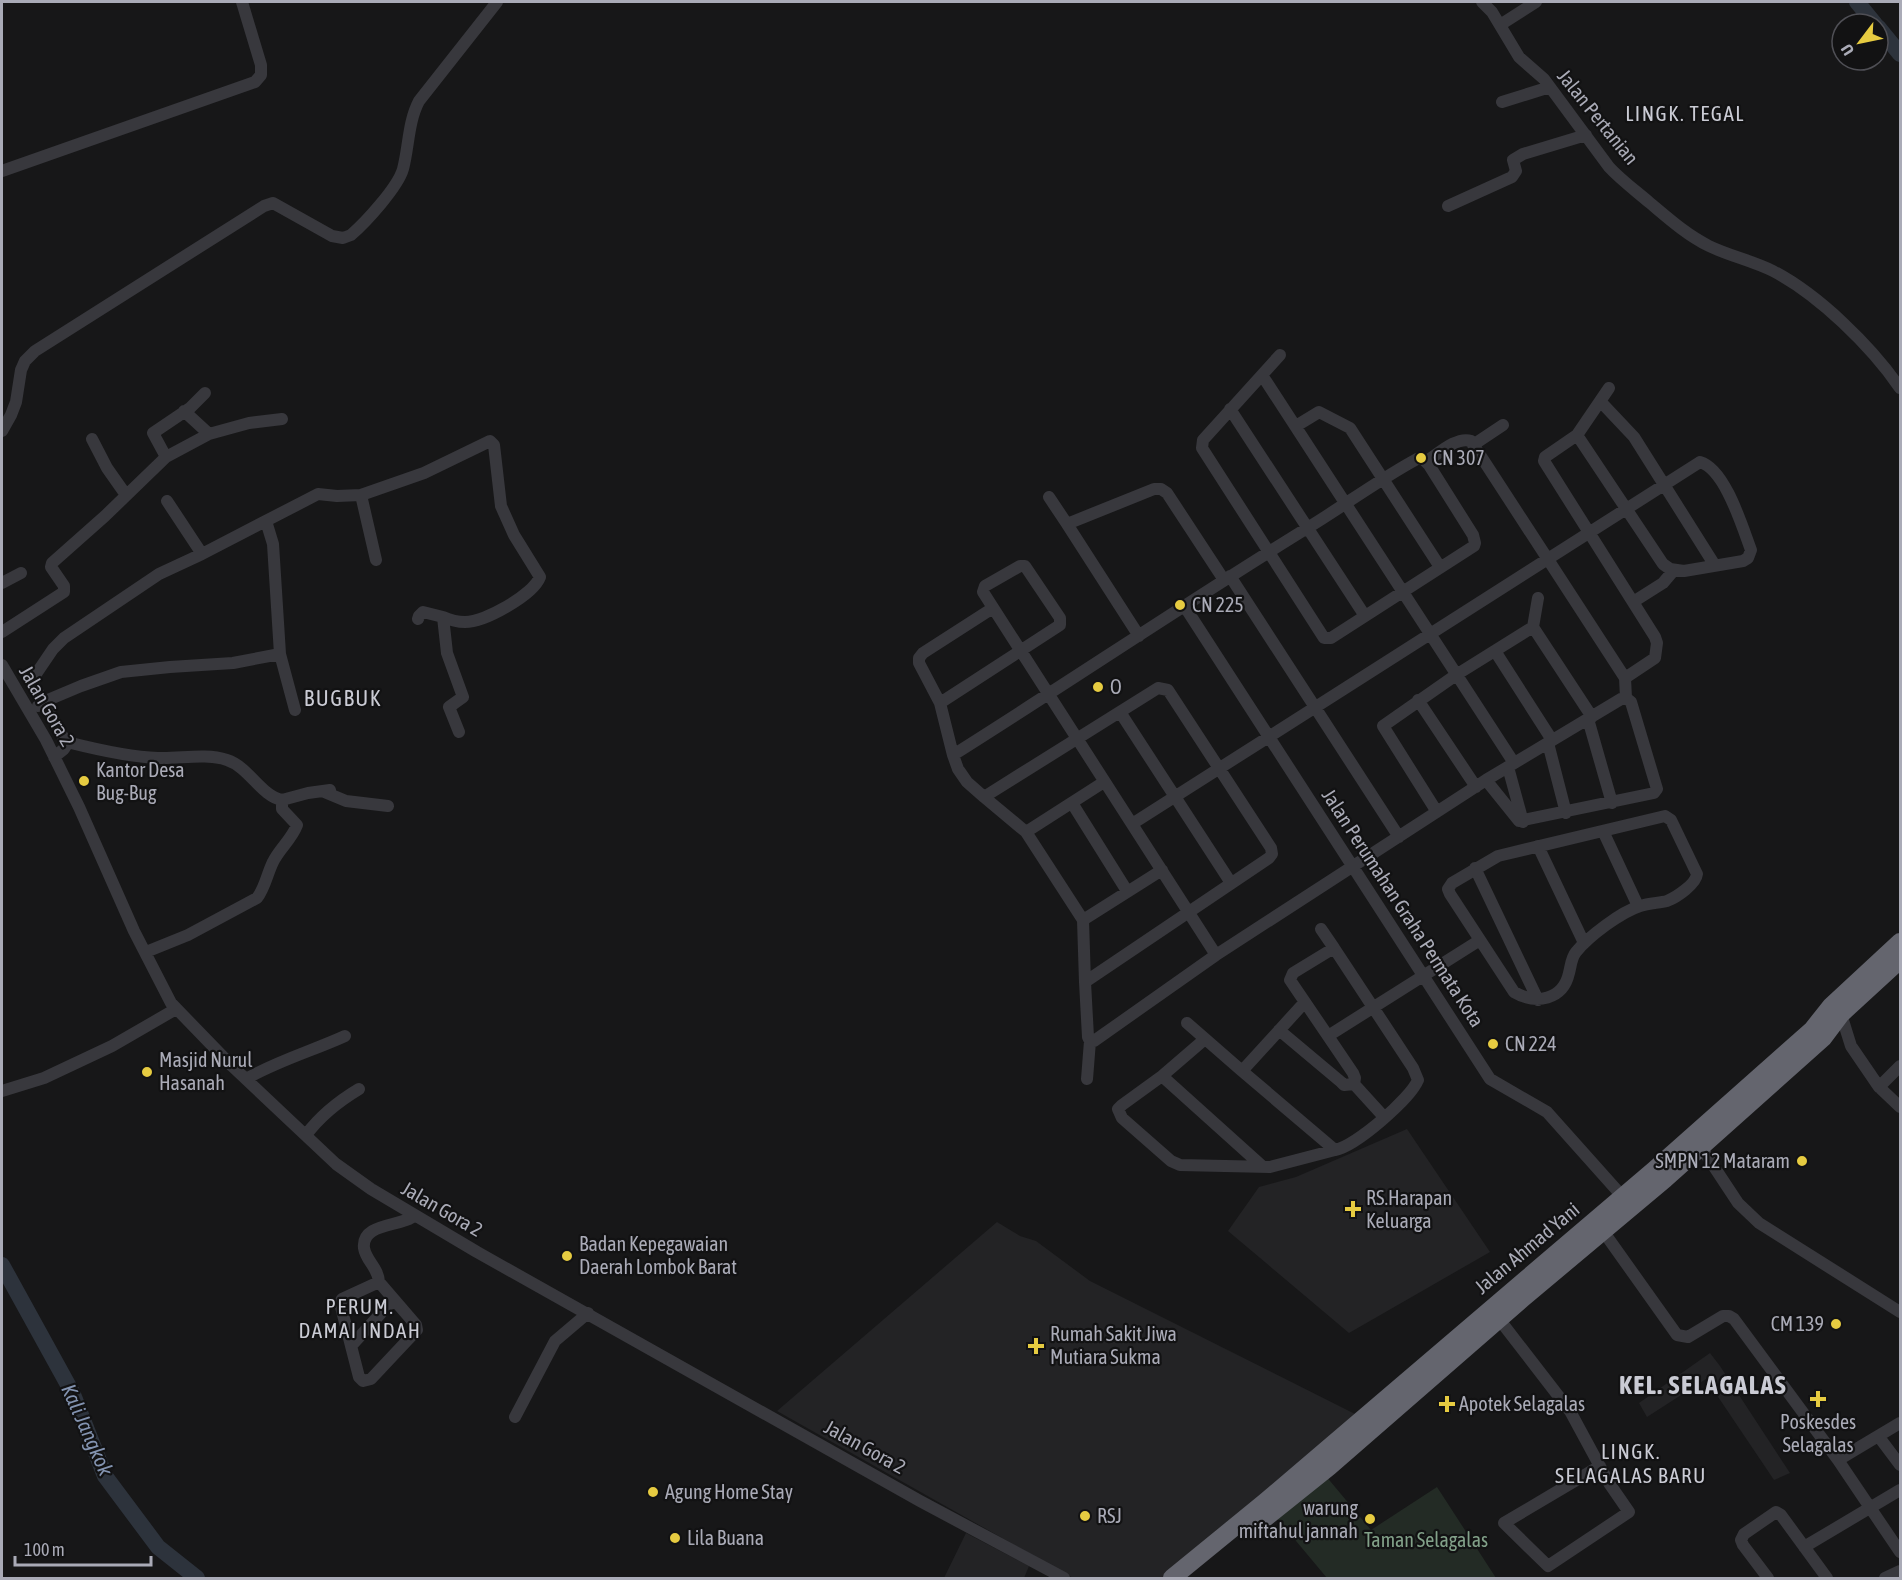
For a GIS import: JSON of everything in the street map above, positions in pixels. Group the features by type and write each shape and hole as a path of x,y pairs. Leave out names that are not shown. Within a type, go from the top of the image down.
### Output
{"highway":[{"name":"Jalan Ahmad Yani","path":"1173,1578 1508,1304 1622,1196 1660,1174 1817,1034 1900,942"},
{"path":"1836,1013 1900,960"},
{"path":"1190,1578 1329,1467 1508,1304 1603,1231 1660,1174 1701,1148 1817,1034"}],"street":[{"path":"2,171 255,82 261,75 261,65 242,2"},
{"path":"2,431 14,408 21,370 25,361 35,351 264,206 273,203 332,236 343,238 360,228 398,182 404,163 413,113 419,101 497,2"},
{"name":"Jalan Pertanian","path":"1482,2 1492,12 1519,57 1550,87 1615,173 1683,230 1710,246 1766,267 1799,287 1829,311 1872,353 1900,388"},
{"path":"1500,25 1536,2"},
{"path":"1502,102 1550,87"},
{"path":"1448,206 1512,177 1516,171 1513,160 1523,154 1586,135"},
{"path":"953,755 1227,578 1269,552 1307,528 1346,504 1417,459 1422,458 1427,461 1475,539 1474,546 1330,638 1324,638 1269,552 1202,447 1203,440 1280,355"},
{"path":"1262,375 1430,633 1511,765 1523,822"},
{"path":"1609,388 1577,435 1545,457 1544,461 1655,637 1656,654 1652,662 1625,678"},
{"path":"166,458 153,433 205,393"},
{"path":"1600,401 1628,429 1714,564"},
{"path":"1230,409 1365,616"},
{"path":"184,411 209,434"},
{"path":"1296,426 1319,412 1346,425 1440,567"},
{"path":"2,632 64,592 64,586 51,564 166,458 209,434 241,425 282,419"},
{"path":"1473,445 1503,425"},
{"path":"1132,824 1316,709 1430,633 1588,532 1626,509 1700,462 1703,462 1720,480 1731,495 1751,550 1750,555 1743,561 1714,564 1684,571 1674,570 1662,564 1626,509 1577,435"},
{"path":"92,439 107,468 126,495"},
{"path":"1427,461 1462,440 1471,441 1625,678 1626,698"},
{"path":"67,744 34,685 34,677 40,666 57,644 159,574 318,494 362,495 424,473 487,441 492,442 501,507 514,535 540,576 539,580 513,603 489,616 463,622 423,612 418,619"},
{"path":"1067,524 1154,489 1161,489 1167,493 1316,709 1399,837"},
{"path":"362,495 376,560"},
{"path":"1049,497 1139,636"},
{"path":"167,501 202,554"},
{"path":"266,521 273,544 280,654 295,710"},
{"path":"940,703 1020,650 1059,627 1061,623 1025,566 1020,566 984,587 983,592 1020,650 1048,695 1216,955"},
{"path":"1634,602 1663,583 1674,570"},
{"path":"2,583 21,573"},
{"path":"1538,598 1533,627 1590,718 1612,802"},
{"name":"Jalan Perumahan Graha Permata Kota","path":"1185,607 1493,1083 1542,1108 1556,1120 1622,1196"},
{"path":"993,608 923,653 919,658 919,663 940,703 953,755 967,782 1026,832 1083,920 1090,1041 1087,1079"},
{"path":"442,617 447,653 463,694 462,699 449,707 459,732"},
{"path":"1437,812 1383,726 1418,700 1533,627"},
{"path":"1495,651 1550,742 1566,813"},
{"path":"30,711 43,702 81,686 131,670 233,663 280,654"},
{"name":"Jalan Gora 2","path":"2,665 30,711 79,807 163,991 176,1009 246,1079 344,1171 415,1215 920,1501 1064,1578"},
{"path":"984,797 1158,688 1165,688 1271,848 1272,854 1269,858 1085,982"},
{"path":"1090,1041 1094,1041 1216,955 1437,812 1481,784 1511,765 1620,699 1626,698 1631,702 1657,789 1654,793 1523,822 1514,818 1481,784 1418,700"},
{"path":"1120,712 1232,883"},
{"path":"54,757 71,742 152,758 222,759 239,765 270,795 282,800 322,790 336,790"},
{"path":"1026,832 1104,782"},
{"path":"322,790 346,801 388,806"},
{"path":"146,952 188,935 257,898 272,865 297,825 282,809 282,800"},
{"path":"1072,803 1126,891"},
{"path":"1665,816 1669,817 1697,874 1695,881 1673,897 1638,906 1584,943 1574,954 1565,984 1551,997 1539,1000 1529,999 1511,989 1448,890 1455,881 1498,856 1538,846 1665,816"},
{"path":"1603,831 1638,906"},
{"path":"1538,846 1584,943"},
{"path":"1475,868 1539,1000"},
{"path":"1083,920 1161,870"},
{"path":"1205,1040 1119,1109 1122,1118 1171,1161 1180,1165 1270,1167 1342,1149 1359,1139 1384,1117 1412,1090 1418,1080 1413,1068 1321,929"},
{"path":"1329,1036 1480,940"},
{"path":"1334,948 1290,977 1304,1003 1353,1073 1354,1084"},
{"path":"1242,1071 1304,1003"},
{"path":"4,1090 30,1083 59,1071 112,1046 176,1009"},
{"path":"1836,1013 1851,1046 1879,1087 1899,1105"},
{"path":"1187,1023 1335,1150"},
{"path":"1279,1030 1341,1082 1354,1084 1384,1117"},
{"path":"246,1079 279,1062 306,1054 345,1036"},
{"path":"1879,1087 1900,1066"},
{"path":"1162,1076 1262,1166"},
{"path":"306,1135 313,1125 336,1104 359,1089"},
{"path":"1701,1148 1738,1203 1759,1223 1900,1312"},
{"path":"379,1282 342,1299 340,1303 361,1380 368,1380 415,1335 418,1329 379,1282 375,1267 365,1252 366,1239 381,1226 408,1221 415,1215"},
{"path":"1603,1231 1677,1335 1688,1337 1724,1316 1733,1318 1838,1460 1900,1552"},
{"path":"352,1345 393,1300"},
{"path":"1508,1304 1600,1466 1629,1512 1548,1566 1504,1523 1600,1466"},
{"path":"515,1417 556,1339 588,1313"},
{"path":"1838,1460 1900,1423"},
{"path":"1879,1437 1900,1465"},
{"path":"1804,1547 1900,1490"},
{"path":"1768,1578 1742,1543 1744,1534 1777,1512 1827,1578"},
{"path":"1885,1578 1900,1571"}],"shaded area":[{"name":"RS.Harapan Keluarga","path":"1407,1129 1490,1252 1349,1333 1228,1231 1259,1187 1296,1177"},
{"name":"Rumah Sakit Jiwa Mutiara Sukma","path":"997,1222 1020,1236 1036,1241 1090,1281 1355,1414 1170,1578 1073,1578 777,1411"},
{"path":"1710,1353 1790,1473 1774,1480 1706,1379 1647,1417 1639,1403"},
{"path":"966,1533 1029,1566 1024,1578 944,1578"}],"green space":[{"name":"Taman Selagalas","path":"1325,1475 1371,1530 1437,1487 1496,1578 1327,1578 1276,1517"}],"waterway":[{"path":"1857,2 1865,12"},
{"path":"1890,42 1900,54"},
{"name":"Kali Jangkok","path":"2,1265 72,1392 105,1476 158,1547 197,1578"}],"place":[{"name":"CN 307","path":"1421,458"},
{"name":"CN 225","path":"1180,605"},
{"name":"O","path":"1098,687"},
{"name":"Kantor Desa Bug-Bug","path":"84,781"},
{"name":"CN 224","path":"1493,1044"},
{"name":"Masjid Nurul Hasanah","path":"147,1072"},
{"name":"SMPN 12 Mataram","path":"1802,1161"},
{"name":"RS.Harapan Keluarga","path":"1353,1209"},
{"name":"Badan Kepegawaian Daerah Lombok Barat","path":"567,1256"},
{"name":"CM 139","path":"1836,1324"},
{"name":"Rumah Sakit Jiwa Mutiara Sukma","path":"1036,1346"},
{"name":"Poskesdes Selagalas","path":"1818,1399"},
{"name":"Apotek Selagalas","path":"1447,1404"},
{"name":"Agung Home Stay","path":"653,1492"},
{"name":"RSJ","path":"1085,1516"},
{"name":"warung miftahul jannah","path":"1370,1519"},
{"name":"Lila Buana","path":"675,1538"}],"district":[{"name":"LINGK. TEGAL","path":"1685,114"},
{"name":"BUGBUK","path":"343,698"},
{"name":"PERUM. DAMAI INDAH","path":"360,1319"},
{"name":"KEL. SELAGALAS","path":"1703,1385"},
{"name":"LINGK. SELAGALAS BARU","path":"1631,1464"}]}
